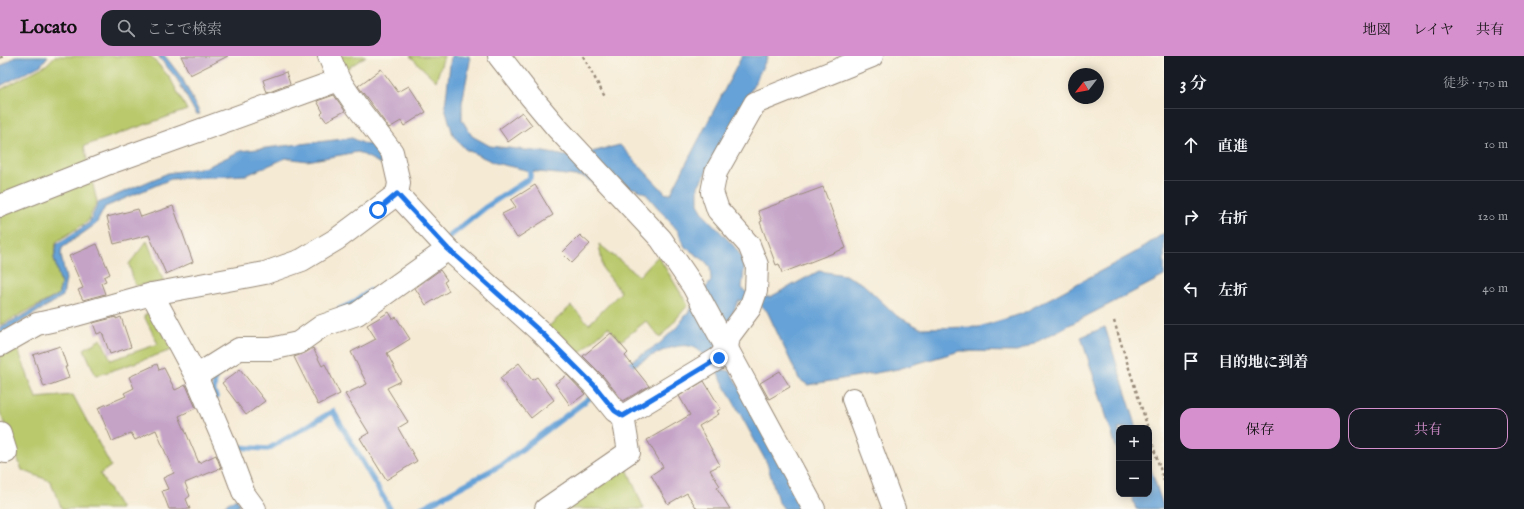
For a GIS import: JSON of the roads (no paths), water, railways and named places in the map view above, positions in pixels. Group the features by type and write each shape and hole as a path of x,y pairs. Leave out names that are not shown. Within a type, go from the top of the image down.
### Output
{"street":[{"path":"0,345 37,324 69,317 152,294 265,273 302,260 337,239 397,194 399,183 392,152 358,108 339,80 329,56"},
{"path":"500,56 531,98 661,239 693,286 718,356 814,509"},
{"path":"623,416 718,356 753,299 757,265 749,245 718,210 712,192 716,172 755,103 872,56"},
{"path":"0,206 111,162 339,80"},
{"path":"397,194 444,245 543,334 598,390 615,411 623,416 629,452 546,509"},
{"path":"196,376 239,349 271,349 298,343 322,326 357,314 444,245"},
{"path":"152,294 196,376 226,446 244,494 255,509"},
{"path":"853,399 894,509"}],"water":[{"path":"16,56 48,56 41,65 0,86 0,67"},
{"path":"158,56 165,56 182,78 200,114 196,114 177,79"},
{"path":"451,56 469,56 470,61 462,103 462,120 472,136 490,146 544,152 571,157 620,145 666,194 671,193 742,56 768,56 731,130 698,186 698,204 705,216 733,245 745,261 742,288 744,291 761,297 770,297 819,271 845,275 863,284 897,316 920,328 979,327 1021,314 1136,252 1164,233 1164,276 1017,352 960,351 898,369 808,385 799,379 767,311 754,303 738,301 721,339 706,358 698,350 690,346 674,347 648,358 631,368 610,386 606,385 605,381 628,363 659,344 678,326 711,281 710,267 705,261 685,247 678,231 645,193 634,188 606,192 584,177 530,171 495,163 465,149 453,135 445,107"},
{"path":"352,138 367,145 377,141 387,159 381,164 358,152 307,161 286,158 247,175 171,179 105,207 96,224 62,248 61,255 66,279 63,296 0,335 0,327 58,295 61,285 54,258 57,244 89,223 98,203 168,173 207,167 240,151"},
{"path":"1105,327 1136,425 1116,425 1116,447 1081,337"},
{"path":"715,368 730,371 807,509 784,509 778,501 767,463"},
{"path":"1152,472 1164,509 1136,509 1132,497 1152,497"},
{"path":"236,498 240,505 234,509 219,509"}],"waterway":[{"path":"445,240 486,207 530,178 530,171"},
{"path":"340,309 353,303 370,291"},
{"path":"216,397 214,392 215,376 220,372"},
{"path":"420,509 501,465 596,393"},
{"path":"236,447 268,449 333,411 390,509"}]}
